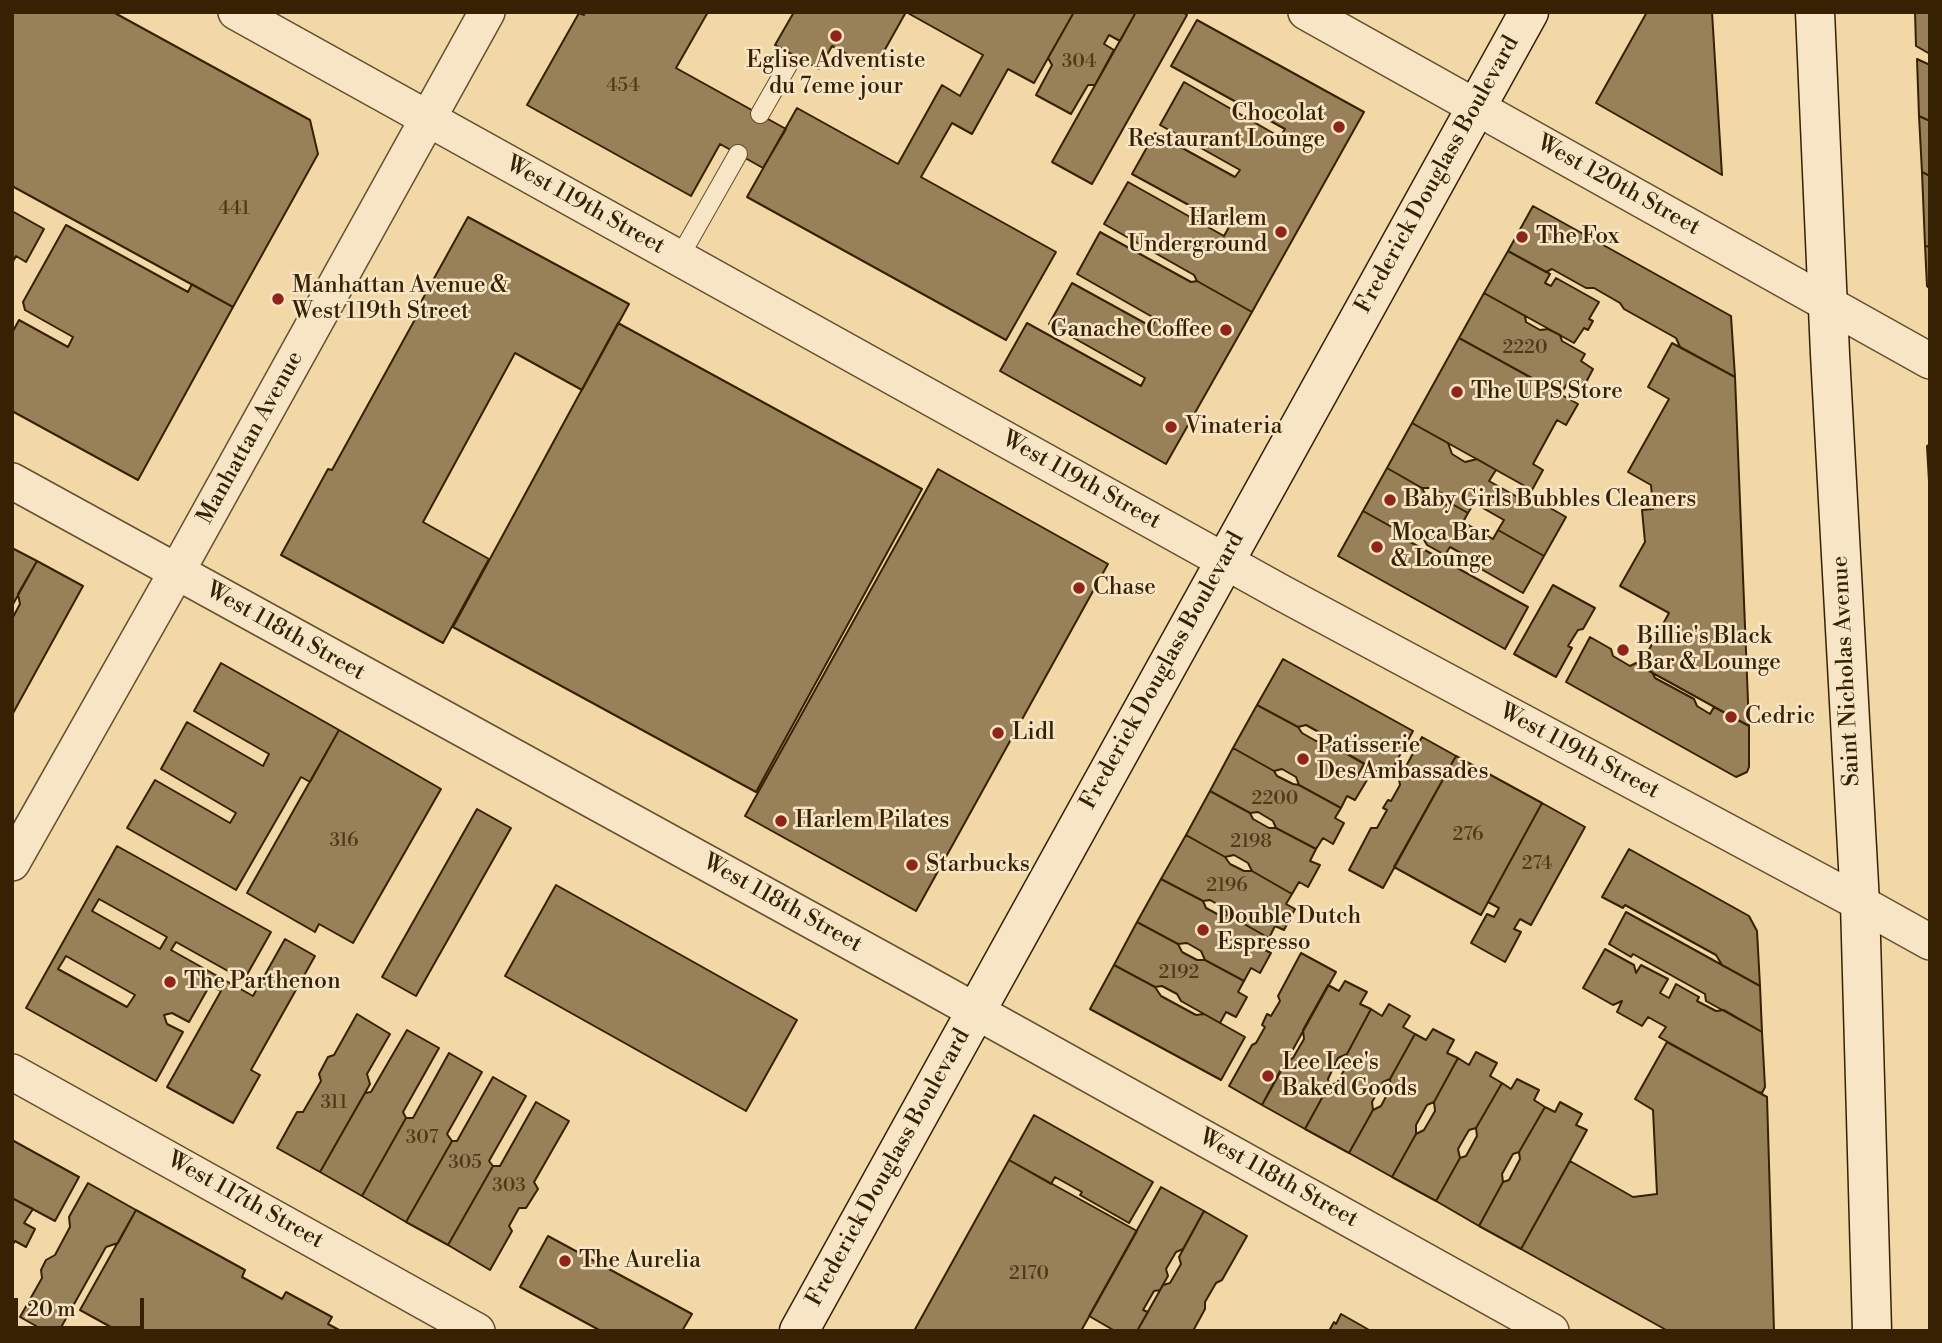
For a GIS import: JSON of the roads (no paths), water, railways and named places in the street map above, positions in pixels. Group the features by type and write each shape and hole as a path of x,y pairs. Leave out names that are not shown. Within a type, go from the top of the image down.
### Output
{"main road":[{"name":"Frederick Douglass Boulevard","path":"799,1331 1528,12"},
{"name":"Saint Nicholas Avenue","path":"1815,12 1860,903 1872,1331"}],"street":[{"name":"West 119th Street","path":"236,12 1224,561 1930,942"},
{"name":"Manhattan Avenue","path":"12,863 487,12"},
{"name":"West 120th Street","path":"1306,12 1930,360"},
{"name":"West 118th Street","path":"12,481 976,1011 1550,1331"},
{"name":"West 117th Street","path":"12,1072 477,1331"}],"lane":[{"path":"760,114 788,65"},
{"path":"679,258 738,154"}],"place":[{"name":"Eglise Adventiste du 7eme jour","path":"836,36"},
{"name":"Chocolat Restaurant Lounge","path":"1339,127"},
{"name":"Harlem Underground","path":"1281,232"},
{"name":"The Fox","path":"1522,237"},
{"name":"Manhattan Avenue & West 119th Street","path":"278,299"},
{"name":"Ganache Coffee","path":"1226,330"},
{"name":"The UPS Store","path":"1457,392"},
{"name":"Vinateria","path":"1171,427"},
{"name":"Baby Girls Bubbles Cleaners","path":"1390,500"},
{"name":"Moca Bar & Lounge","path":"1377,547"},
{"name":"Chase","path":"1079,588"},
{"name":"Billie's Black Bar & Lounge","path":"1623,650"},
{"name":"Cedric","path":"1731,717"},
{"name":"Lidl","path":"998,733"},
{"name":"Patisserie Des Ambassades","path":"1303,759"},
{"name":"Harlem Pilates","path":"781,821"},
{"name":"Starbucks","path":"912,865"},
{"name":"Double Dutch Espresso","path":"1203,930"},
{"name":"The Parthenon","path":"170,982"},
{"name":"Lee Lee's Baked Goods","path":"1268,1076"},
{"name":"The Aurelia","path":"565,1261"}]}
